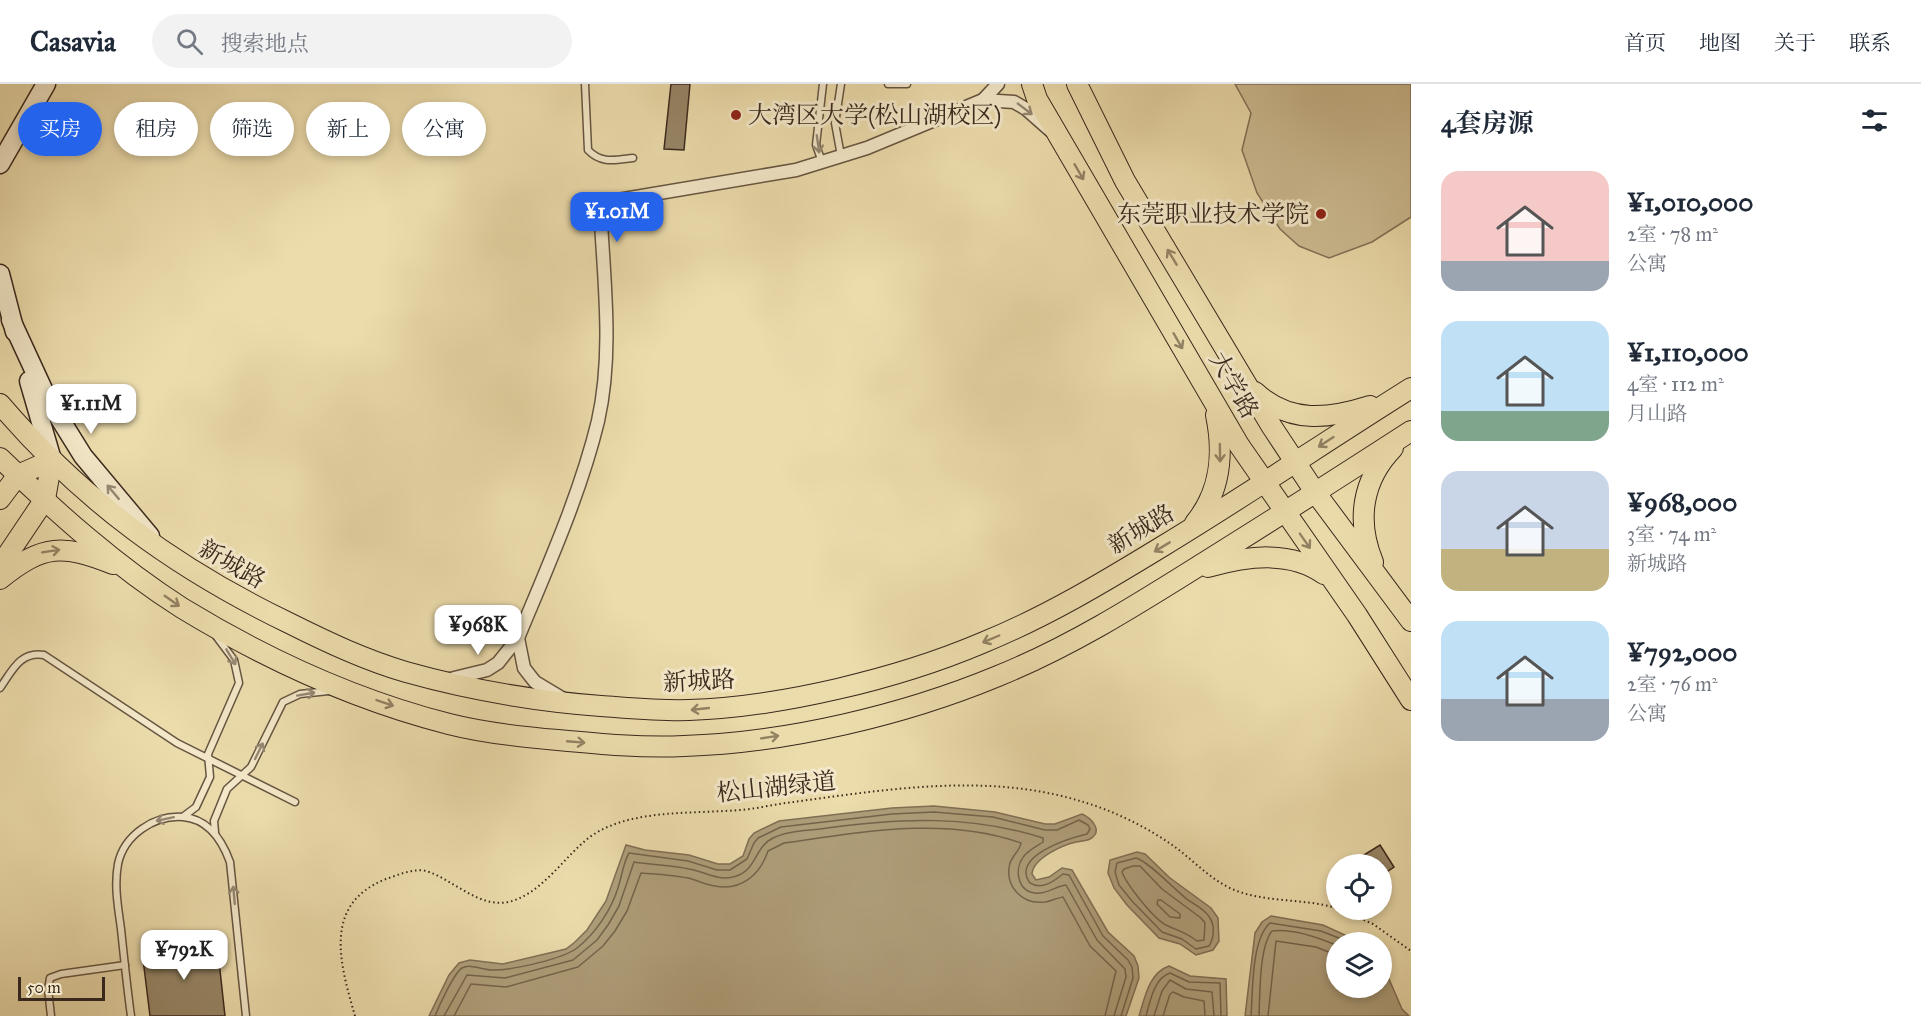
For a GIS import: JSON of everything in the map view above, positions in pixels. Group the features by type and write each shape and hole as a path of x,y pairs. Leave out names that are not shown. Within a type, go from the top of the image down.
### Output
{"main road":[{"name":"大学路","path":"1032,84 1037,99 1239,445 1336,585 1411,700"},
{"name":"大学路","path":"1077,84 1125,181 1294,463 1411,621"},
{"path":"1247,385 1273,406 1295,415 1308,417 1349,413 1407,390"},
{"name":"新城路","path":"0,404 52,460 121,521 164,553 244,601 330,643 403,671 540,701 699,709 831,690 905,670 977,645 1038,619 1265,483 1407,390"},
{"path":"1190,529 1206,508 1220,472 1219,430 1210,395"},
{"path":"0,458 99,547 136,575 202,619 288,665 352,692 449,724 514,736 643,747 730,743 860,721 961,691 1057,650 1116,619 1411,431"},
{"path":"1385,586 1368,547 1363,513 1364,498 1378,468 1389,452 1411,431"},
{"path":"0,499 18,475 52,460"},
{"path":"0,566 45,499 52,460"},
{"path":"0,579 38,554 53,550 85,555 136,575"},
{"path":"1189,573 1239,560 1287,558 1314,567 1336,585"}],"street":[{"path":"0,164 46,84"},
{"path":"443,681 487,670 498,663 518,638 575,494 598,419 606,353 600,203 796,170 841,157 914,130 983,100 998,84"},
{"path":"983,100 1014,102 1059,137"},
{"path":"0,274 6,327 52,460"},
{"path":"6,327 83,456 164,553"},
{"path":"518,638 524,668 535,682 570,703"}],"lane":[{"path":"585,84 588,150 594,157 603,161 633,158"},
{"path":"822,162 816,145 823,84"},
{"path":"841,84 835,123 841,157"},
{"path":"888,84 907,84"},
{"path":"184,817 196,807 210,777 209,750 237,689 239,676 234,660 202,619"},
{"path":"0,688 21,659 28,655 44,655 153,728 208,760 295,802"},
{"path":"217,835 214,821 227,789 233,781 251,767 283,702 294,696 312,692 352,692"},
{"path":"131,1016 116,889 118,862 123,850 142,828 155,821 184,817 198,820 209,826 226,852 232,872 246,1016"},
{"path":"51,1016 48,989 50,978 61,974 125,965"}],"path":[{"name":"松山湖绿道","path":"355,1016 343,962 340,933 342,919 347,908 370,887 394,876 420,870 435,875 487,902 508,902 537,886 594,834 614,824 665,814 739,810 927,786 999,787 1067,797 1096,806 1163,839 1216,880 1234,890 1254,896 1326,905"},
{"name":"松山湖绿道","path":"1364,920 1411,951"}],"shaded area":[{"name":"东莞职业技术学院","path":"1235,84 1411,84 1411,217 1372,242 1329,258 1299,246 1280,229 1257,193 1242,150 1251,113"}],"water":[{"path":"934,806 995,812 1045,824 1055,824 1082,814 1089,818 1095,825 1094,836 1050,853 1037,863 1032,874 1036,880 1049,877 1062,868 1072,870 1108,932 1134,956 1139,978 1126,1016 429,1016 449,975 459,963 470,960 503,964 566,949 575,942 587,930 606,901 626,845 645,850 689,855 718,864 730,864 743,856 749,839 754,833 779,821 892,808"},
{"path":"1137,852 1145,854 1170,878 1211,908 1218,918 1219,941 1213,950 1196,955 1180,944 1159,938 1127,905 1114,888 1108,873 1110,860"},
{"path":"1271,916 1323,925 1338,932 1326,932 1326,998 1392,998 1392,986 1402,1009 1409,1016 1245,1016 1255,933 1262,922"},
{"path":"1169,966 1190,976 1226,979 1227,1016 1139,1016 1152,980 1162,969"}],"building":[{"path":"671,84 690,84 684,150 664,149"},
{"path":"1380,845 1386,854 1365,854"},
{"path":"217,943 225,1016 150,1016 142,951"}],"place":[{"name":"大湾区大学(松山湖校区)","path":"736,115"},
{"name":"东莞职业技术学院","path":"1321,214"}]}
